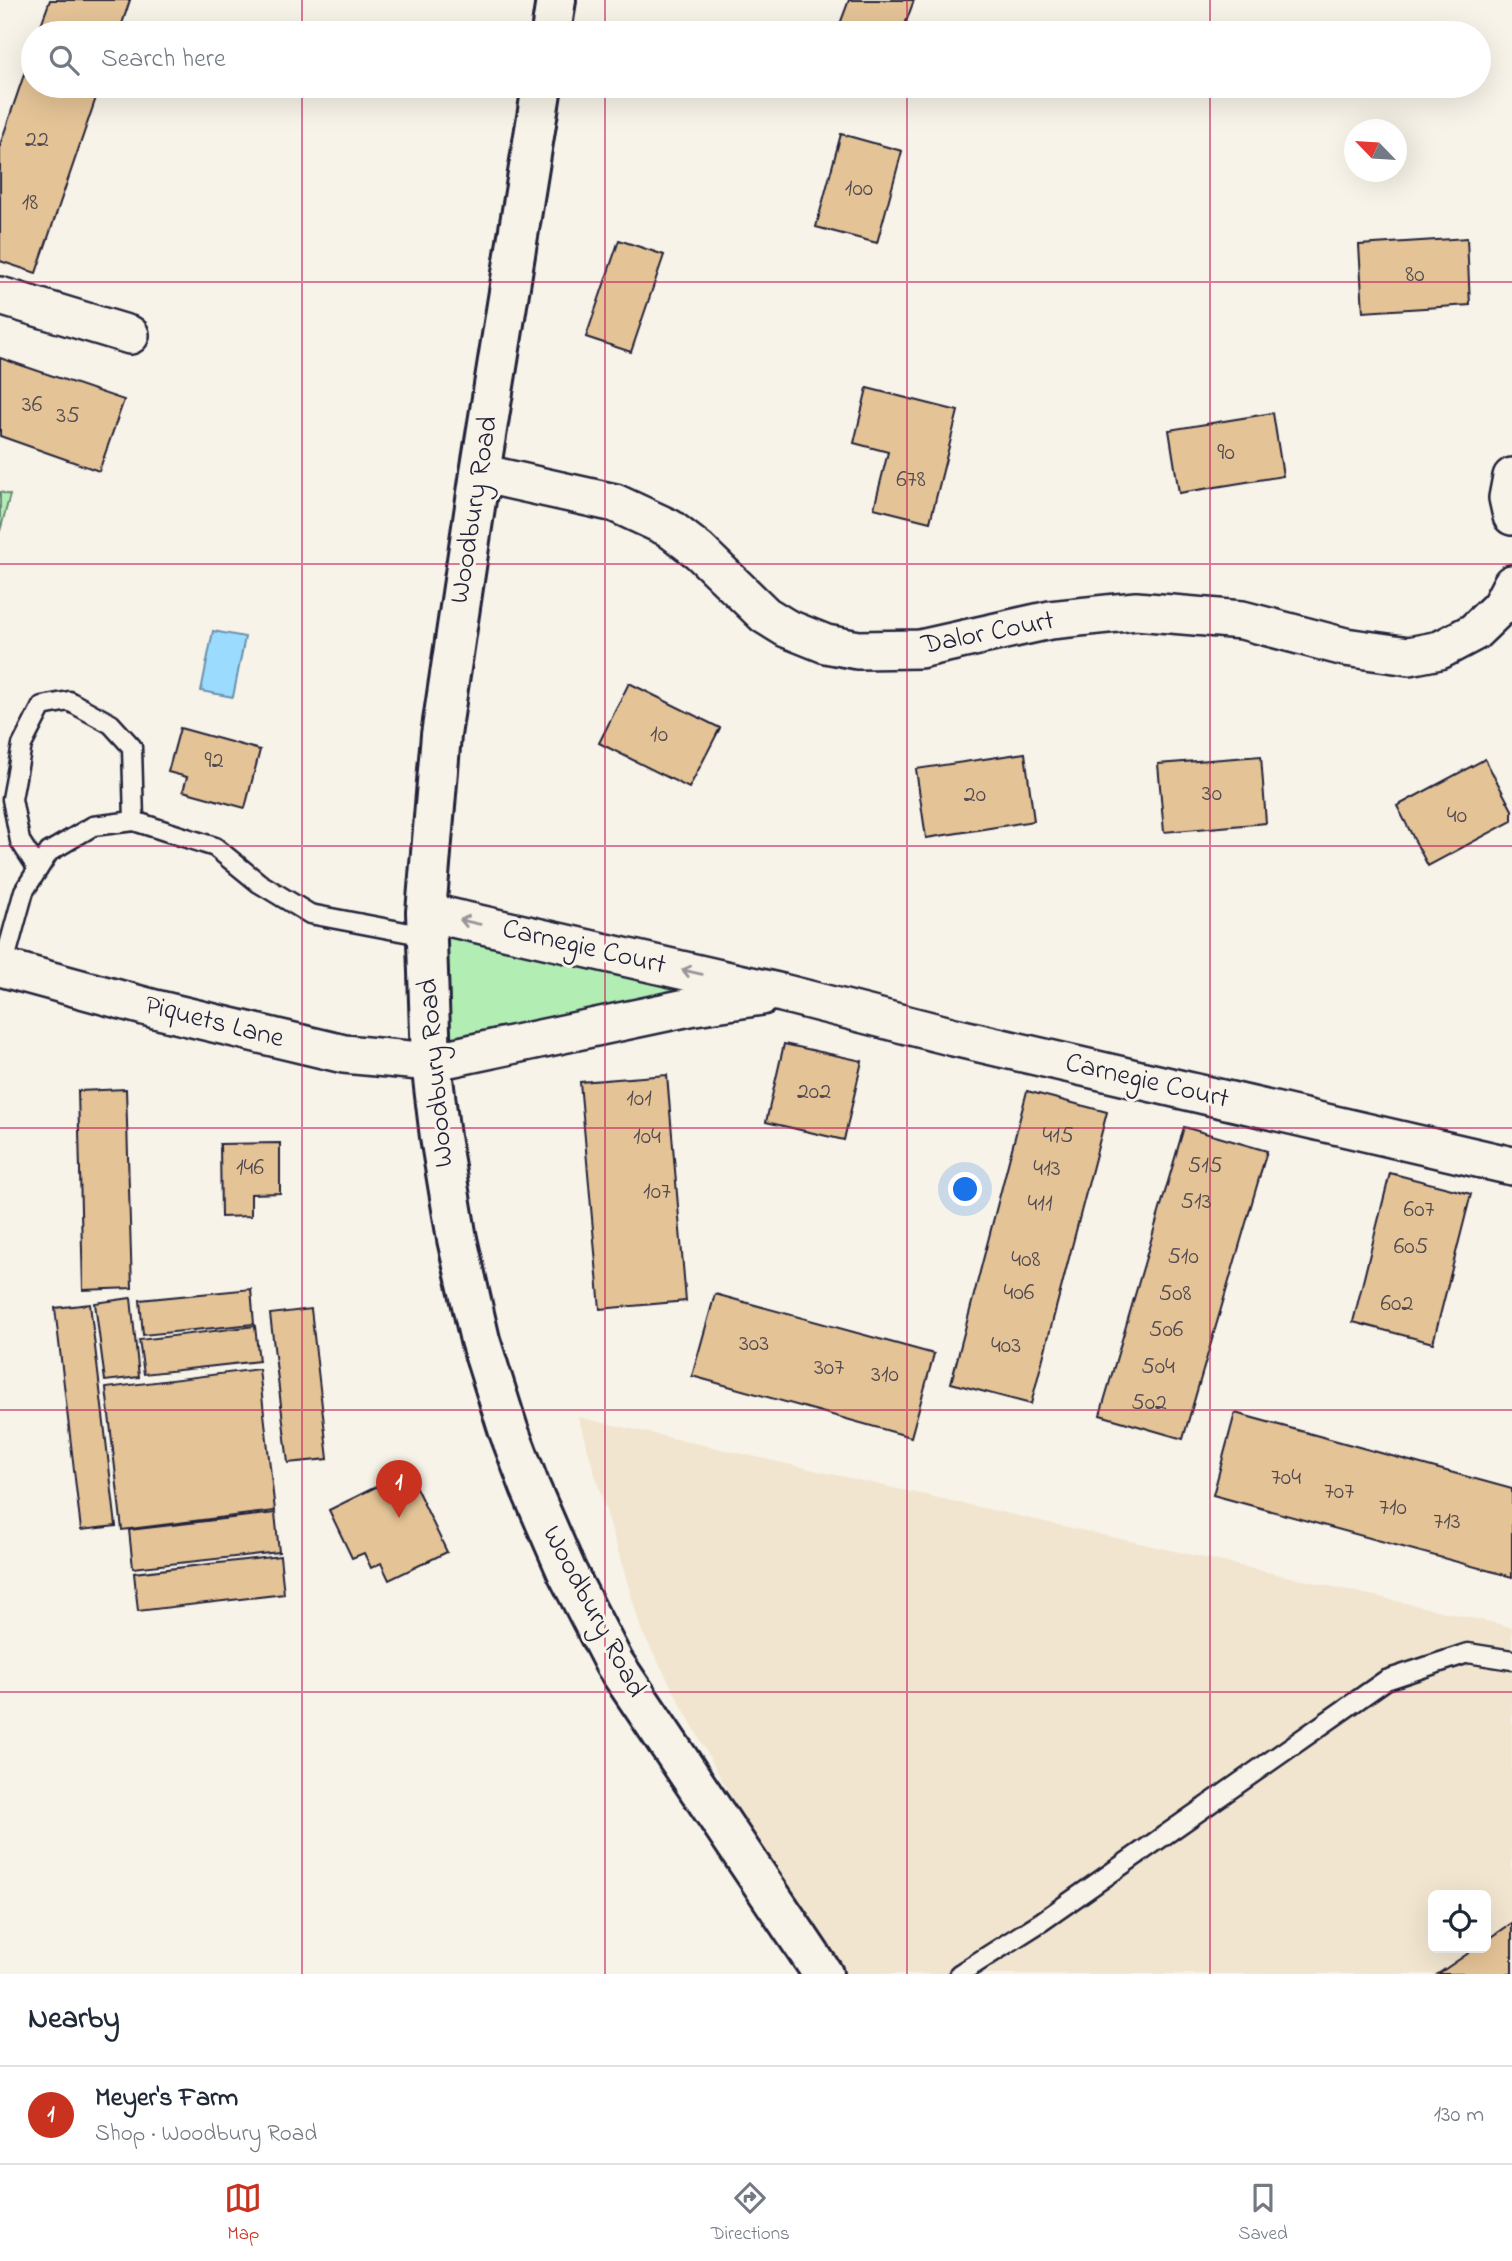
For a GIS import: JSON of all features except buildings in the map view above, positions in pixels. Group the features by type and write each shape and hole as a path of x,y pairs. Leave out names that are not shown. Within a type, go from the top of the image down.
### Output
{"main road":[{"path":"553,21 556,0"},
{"name":"Woodbury Road","path":"540,98 441,735 426,924 431,1062 440,1137 457,1239 480,1340 508,1429 567,1572 614,1663 823,1974"}],"street":[{"path":"0,296 130,335"},
{"name":"Dalor Court","path":"480,472 615,503 669,528 699,551 765,615 786,628 826,644 858,650 920,649 1050,620 1136,611 1242,620 1345,647 1409,656 1440,650 1474,632 1500,607 1512,584"},
{"path":"1512,477 1508,498 1512,516"},
{"name":"Carnegie Court","path":"426,924 782,993 954,1037 1512,1166"},
{"name":"Piquets Lane","path":"2,967 155,1009 344,1054 431,1062"},
{"name":"Carnegie Court","path":"431,1062 695,1006 782,993"}],"lane":[{"path":"38,869 20,841 12,799 22,745 42,706 69,701 111,724 132,747 134,821"},
{"path":"2,967 24,891 49,852 93,826 134,821 215,847 259,883 310,914 426,924"},
{"path":"959,1974 983,1968 1041,1922 1386,1680 1468,1653 1512,1660"}],"shaded area":[{"path":"578,1417 1512,1627 1512,1974 833,1974 802,1929 642,1632"}],"green space":[{"path":"0,492 10,495 0,531"},
{"path":"430,915 765,992 435,1057"}],"water":[{"path":"213,631 245,637 233,697 201,691"}],"place":[{"name":"Meyer's Farm","path":"399,1518"}]}
